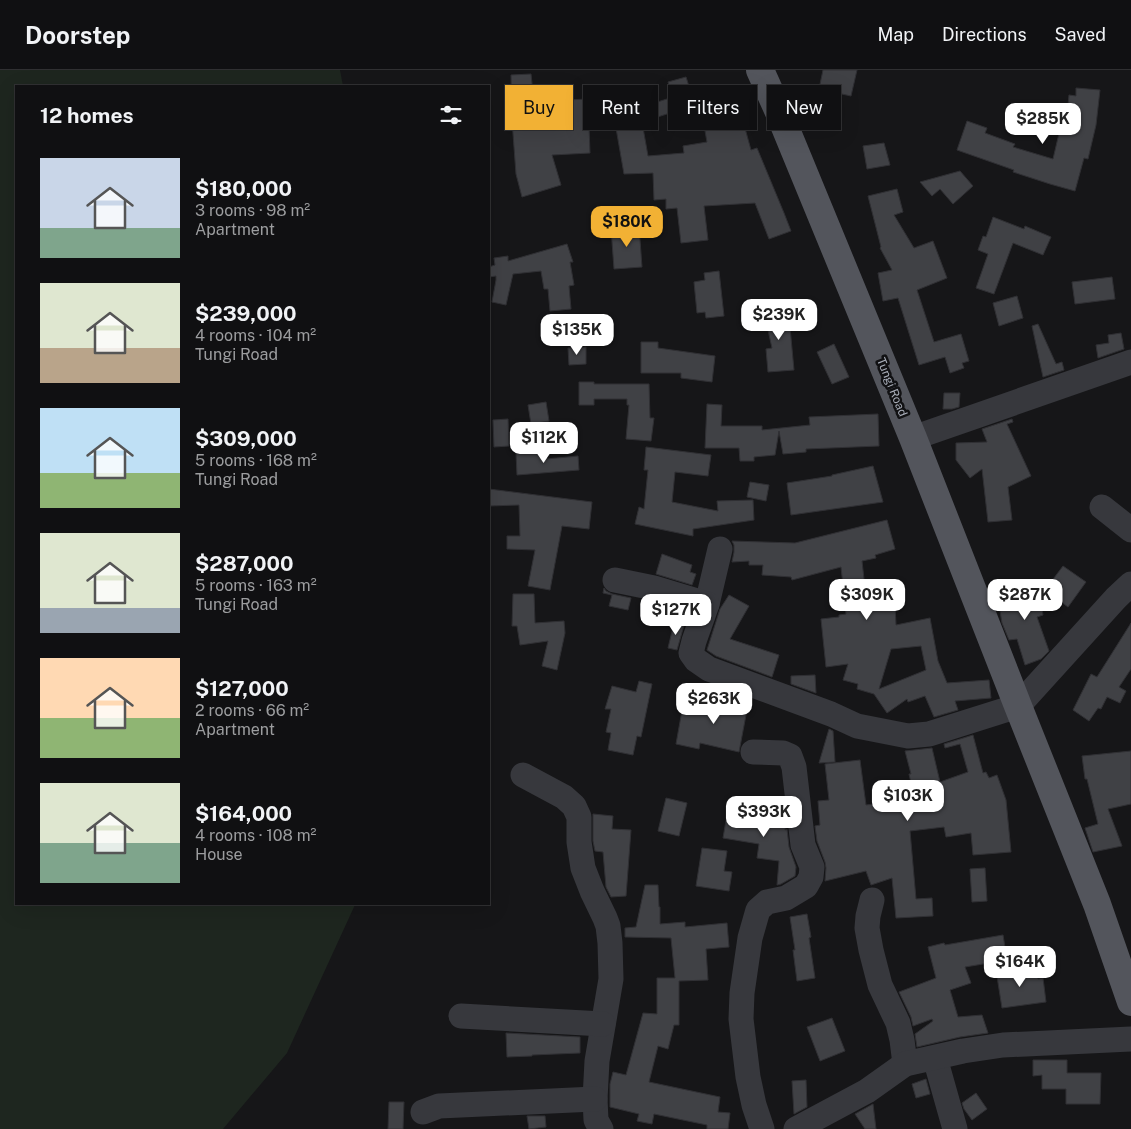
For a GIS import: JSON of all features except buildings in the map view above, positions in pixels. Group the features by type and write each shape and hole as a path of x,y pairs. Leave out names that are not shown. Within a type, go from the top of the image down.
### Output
{"main road":[{"name":"Tungi Road","path":"760,70 913,438 1097,904 1131,1002"}],"street":[{"path":"913,438 1131,362"},
{"path":"1102,507 1131,530"},
{"path":"720,549 707,604 691,653 696,660 710,669 831,714 857,726 908,736 929,734 1018,706 1131,584"},
{"path":"615,580 654,588 707,604"},
{"path":"753,752 783,753 790,756 794,767 803,845 812,867 811,877 806,886 786,898 767,902 758,910 750,938 742,993 741,1019 748,1078 762,1129"},
{"path":"523,775 564,797 574,806 579,817 579,842 583,868 605,918 610,943 611,980 597,1061 596,1120 601,1129"},
{"path":"872,900 867,928 870,943 880,985 898,1023 905,1064"},
{"path":"461,1016 604,1024"},
{"path":"796,1129 867,1091 905,1064 963,1051 1002,1045 1131,1039"},
{"path":"935,1058 955,1129"},
{"path":"423,1112 439,1106 595,1099"}],"shaded area":[{"path":"0,70 340,70 343,85 15,85 15,905 355,905 287,1053 223,1129 0,1129"}]}
